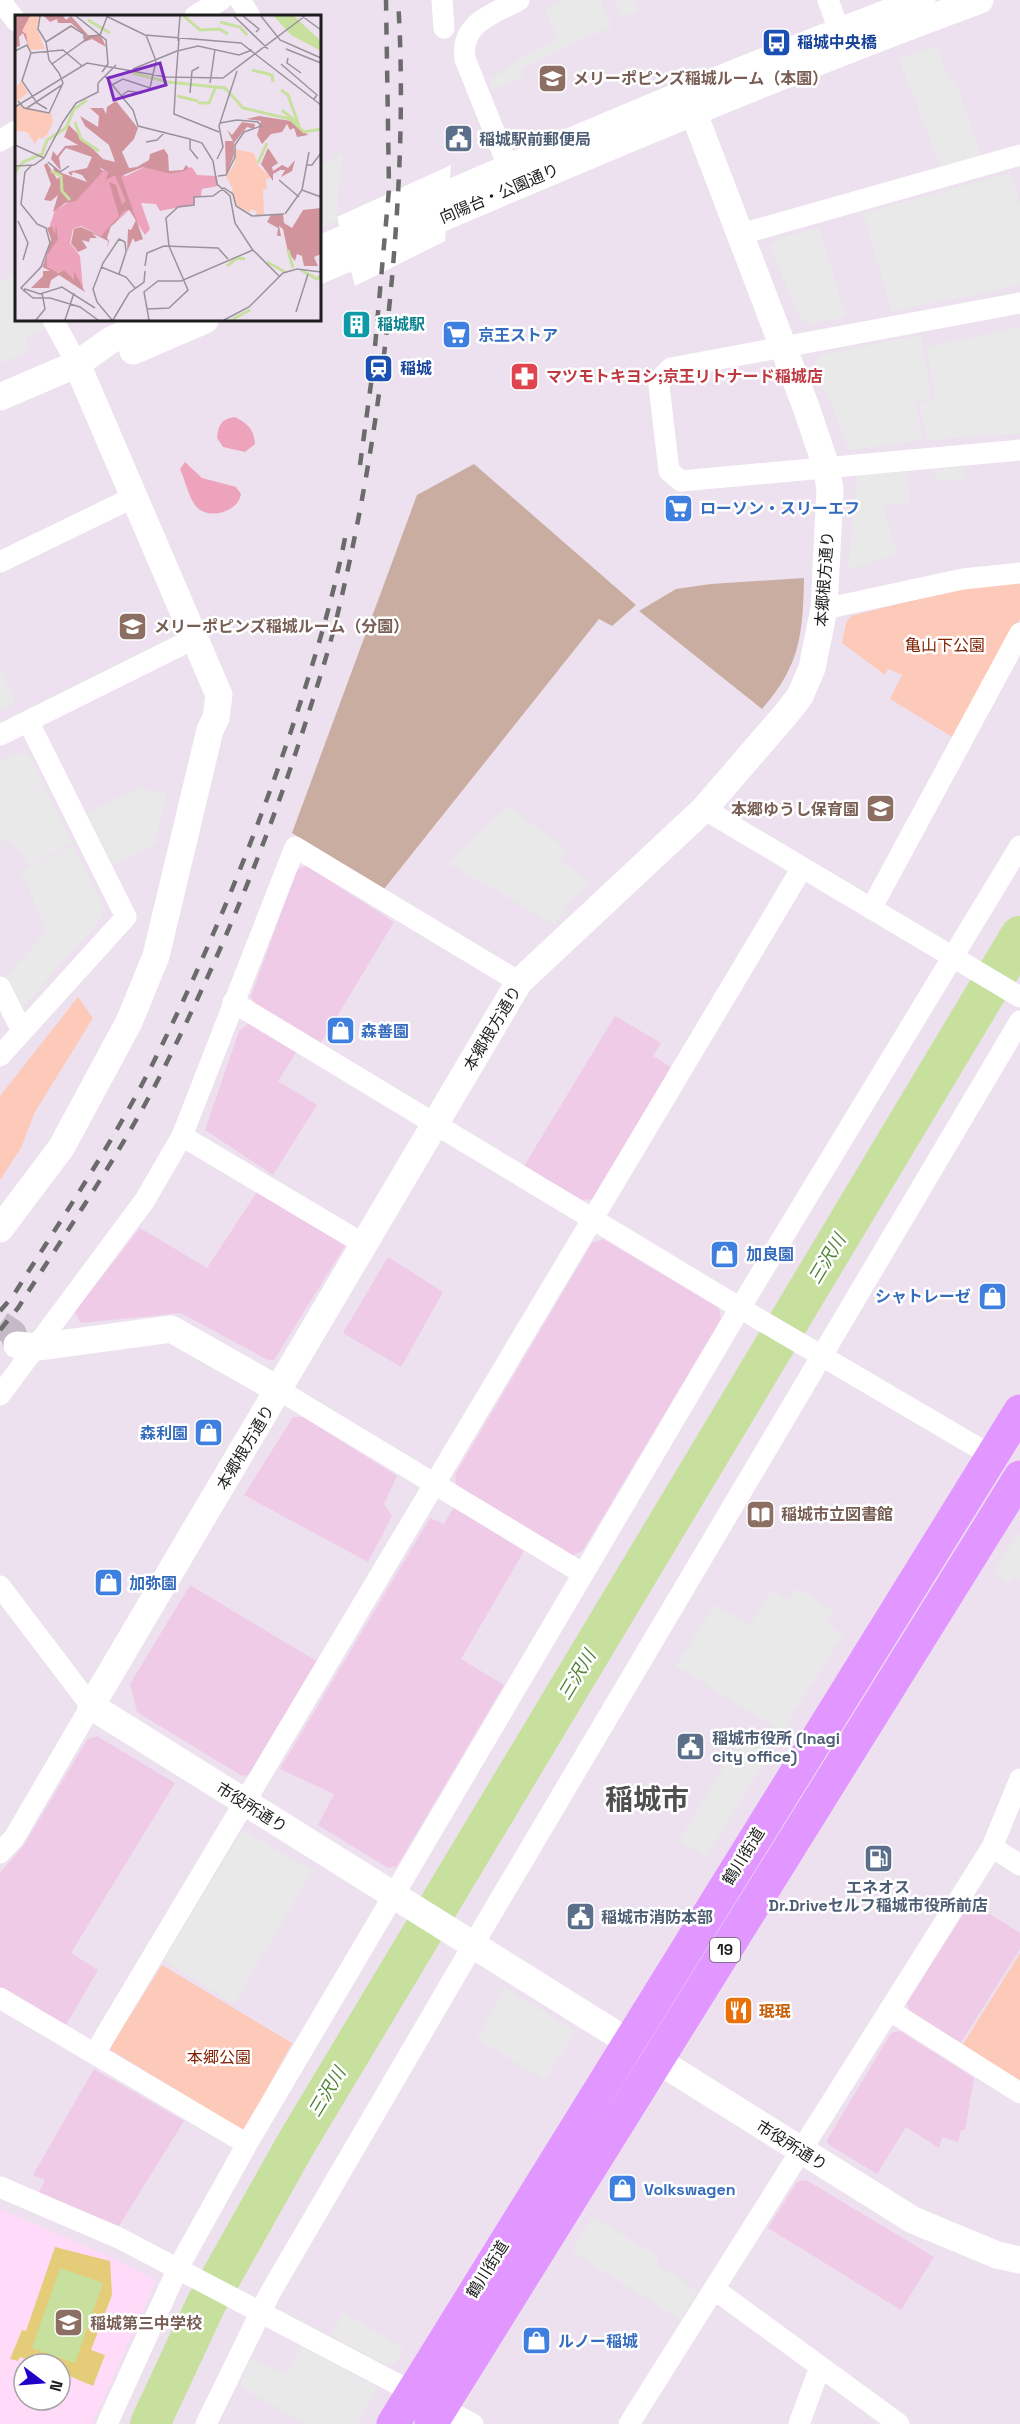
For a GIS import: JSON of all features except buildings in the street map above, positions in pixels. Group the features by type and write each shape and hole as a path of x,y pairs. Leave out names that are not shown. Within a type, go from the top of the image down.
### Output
{"main road":[{"name":"鶴川街道","path":"393,2424 411,2390 1020,1411"},
{"name":"鶴川街道","path":"436,2415 1020,1478"},
{"path":"769,1815 798,1833"}],"street":[{"path":"0,0 15,20"},
{"path":"197,15 221,0"},
{"path":"240,0 249,15"},
{"path":"442,0 444,28"},
{"path":"508,166 465,59 463,46 472,27 519,0"},
{"path":"828,0 843,40"},
{"name":"向陽台・公園通り","path":"321,269 337,249 460,198 693,111 922,0"},
{"name":"向陽台・公園通り","path":"460,198 508,166 843,40 980,0"},
{"name":"本郷根方通り","path":"0,1853 15,1838 519,982 704,809 800,696 812,668 824,609 830,489 826,466 693,111"},
{"path":"0,141 15,132"},
{"path":"741,234 1020,155"},
{"path":"1020,303 671,368 663,376 659,386 669,471 681,481 1020,450"},
{"path":"0,1229 61,1148 129,1022 156,956 210,730 209,698 213,679 77,364 54,321"},
{"path":"0,397 77,364 111,340 156,321"},
{"path":"77,364 119,357 203,321"},
{"path":"0,562 134,497"},
{"path":"824,609 963,579 1020,573"},
{"path":"871,909 1020,633"},
{"path":"0,735 195,638"},
{"path":"0,1056 126,917 28,721"},
{"path":"704,809 1018,996"},
{"path":"106,2424 247,2144 403,1901 582,1573 740,1308 962,963 1020,846"},
{"path":"0,1395 28,1346 145,1200 182,1136 295,847 519,982"},
{"path":"95,2053 246,1804 591,1218 802,868"},
{"path":"0,987 22,1031"},
{"path":"233,1002 760,1320 992,1456"},
{"path":"206,2424 254,2308 466,1941 814,1352 1020,1021"},
{"path":"182,1136 365,1245"},
{"path":"28,1346 171,1329 279,1390 582,1573"},
{"path":"0,1586 91,1706"},
{"name":"市役所通り","path":"91,1706 574,2009 934,2231 997,2255 1020,2260"},
{"path":"630,2424 992,1847 1020,1779"},
{"path":"992,1847 1020,1865"},
{"path":"0,1998 247,2144"},
{"path":"889,2010 1020,2092"},
{"path":"0,2187 119,2238 184,2271 411,2390 436,2415 473,2424"},
{"path":"714,2289 899,2424"},
{"path":"799,2424 820,2367"}],"shaded area":[{"path":"563,0 600,0 612,26 522,68 523,76 492,90 489,81 526,55 555,42 557,37 545,10"},
{"path":"615,0 634,0 639,10 622,17"},
{"path":"937,46 945,71 948,71 950,79 954,77 981,155 941,168 899,59"},
{"path":"342,154 336,221 321,227 321,165"},
{"path":"1011,173 1020,205 1020,285 892,312 863,213"},
{"path":"819,227 846,317 810,324 801,319 770,248 776,239"},
{"path":"15,275 15,321 40,321 45,330 25,338 30,350 0,364 0,282"},
{"path":"1020,327 1020,433 927,440 919,403 935,399 927,347"},
{"path":"921,335 932,399 916,402 923,440 849,450 816,365 821,355"},
{"path":"235,417 247,425 253,434 255,444 245,452 223,447 217,438 218,429 222,423"},
{"path":"185,462 202,478 236,487 241,494 239,501 221,513 206,513 200,510 190,497 180,469"},
{"path":"474,464 636,605 612,626 599,619 384,889 292,833 417,495"},
{"path":"964,467 965,479 936,481 934,469"},
{"path":"857,473 907,473 910,503 883,505 897,554 848,570"},
{"path":"804,578 797,648 784,678 762,709 639,611 676,589 711,584"},
{"path":"0,669 15,702 0,710"},
{"path":"22,752 30,755 43,781 0,803 0,763"},
{"path":"43,782 73,843 30,866 9,838 0,842 0,804"},
{"path":"139,788 167,794 155,844 112,865 86,813"},
{"path":"508,807 568,850 560,861 590,882 566,906 563,910 565,913 554,924 448,863"},
{"path":"73,846 104,910 101,919 21,1009 4,979 47,931 21,872"},
{"path":"307,866 394,922 319,1046 255,1007 251,996 297,869"},
{"path":"615,1016 661,1043 653,1056 671,1067 594,1199 582,1200 524,1166"},
{"path":"249,1023 297,1051 278,1081 317,1105 273,1175 205,1130 239,1031"},
{"path":"257,1192 346,1244 274,1360 268,1360 181,1313 81,1323 74,1312 140,1228 207,1268"},
{"path":"603,1239 719,1308 721,1319 583,1550 572,1556 456,1485 455,1475 592,1243"},
{"path":"388,1257 443,1292 401,1367 343,1333"},
{"path":"293,1417 303,1417 397,1476 384,1504 392,1516 368,1562 244,1495"},
{"path":"454,1507 524,1551 461,1659 504,1685 397,1866 388,1868 318,1825 334,1794 280,1769 430,1518 444,1524"},
{"path":"1020,1532 1020,1579 1014,1576 1009,1583 993,1573"},
{"path":"190,1585 318,1662 252,1774 242,1776 137,1712 130,1684"},
{"path":"796,1588 834,1611 827,1624 843,1635 782,1732 676,1666 715,1605 750,1625 772,1590 789,1600"},
{"path":"745,1733 772,1750 706,1857 679,1840"},
{"path":"97,1736 175,1783 71,1953 98,1970 66,2025 0,1988 0,1873 24,1845 87,1740"},
{"path":"243,1830 312,1871 234,2004 164,1961"},
{"path":"971,1902 1020,1933 1020,1949 959,2046 910,2014 907,2003"},
{"path":"504,1987 576,2031 544,2080 477,2039"},
{"path":"900,2031 974,2078 965,2130 961,2130 958,2142 942,2137 939,2148 906,2127 877,2174 828,2144 827,2140 891,2033"},
{"path":"94,2069 184,2121 119,2226 38,2194 45,2180 33,2175"},
{"path":"806,2180 934,2257 901,2310 768,2228 797,2182"},
{"name":"稲城第三中学校","path":"0,2209 115,2259 156,2281 92,2424 0,2424"},
{"path":"593,2216 659,2258 656,2264 698,2291 680,2320 572,2251"},
{"path":"55,2247 110,2261 112,2295 91,2350 105,2355 93,2386 72,2377 72,2352 13,2352 22,2330 26,2331"},
{"path":"60,2268 103,2283 75,2363 72,2362 72,2352 43,2352 32,2348"},
{"path":"344,2312 403,2349 395,2364 386,2365 331,2335"},
{"path":"302,2347 376,2387 358,2424 307,2424 240,2387 251,2358 285,2374"}],"green space":[{"name":"亀山下公園","path":"1020,580 1020,619 954,738 890,699 902,675 888,669 885,675 842,643 846,623 851,616 961,588"},
{"path":"78,997 93,1018 35,1112 21,1148 0,1180 0,1096"},
{"path":"1020,1953 1020,2086 960,2049"},
{"name":"本郷公園","path":"162,1965 292,2043 244,2131 109,2049"}],"pier":[{"path":"451,165 445,241 355,286 337,217"}],"waterway":[{"name":"三沢川","path":"150,2424 206,2304 297,2142 1020,936"}],"tunnel":[{"path":"0,1324 13,1333 17,1345"}],"railway":[{"path":"360,465 373,369 389,189 386,0"},
{"path":"0,1330 18,1308 112,1161 147,1101 184,1027 243,896 293,761 325,662 365,485 388,320 399,174 401,70 398,0"},
{"path":"0,1311 13,1296 119,1126 151,1067 209,943 244,859 291,731 321,636 345,538"}],"place":[{"name":"稲城中央橋","path":"776,42"},
{"name":"メリーポピンズ稲城ルーム（本園）","path":"552,78"},
{"name":"稲城駅前郵便局","path":"458,139"},
{"name":"稲城駅","path":"356,324"},
{"name":"京王ストア","path":"457,335"},
{"name":"稲城","path":"379,368"},
{"name":"マツモトキヨシ;京王リトナード稲城店","path":"525,376"},
{"name":"ローソン・スリーエフ","path":"679,508"},
{"name":"メリーポピンズ稲城ルーム（分園）","path":"133,626"},
{"name":"本郷ゆうし保育園","path":"880,809"},
{"name":"森善園","path":"340,1031"},
{"name":"加良園","path":"725,1254"},
{"name":"シャトレーゼ","path":"992,1296"},
{"name":"森利園","path":"209,1433"},
{"name":"稲城市立図書館","path":"760,1514"},
{"name":"加弥園","path":"108,1583"},
{"name":"稲城市役所 (Inagi city office)","path":"691,1747"},
{"name":"エネオス Dr.Driveセルフ稲城市役所前店","path":"878,1859"},
{"name":"稲城市消防本部","path":"580,1917"},
{"name":"珉珉","path":"738,2011"},
{"name":"Volkswagen","path":"623,2189"},
{"name":"稲城第三中学校","path":"69,2323"},
{"name":"ルノー稲城","path":"537,2341"}],"district":[{"name":"稲城市","path":"647,1799"}]}
